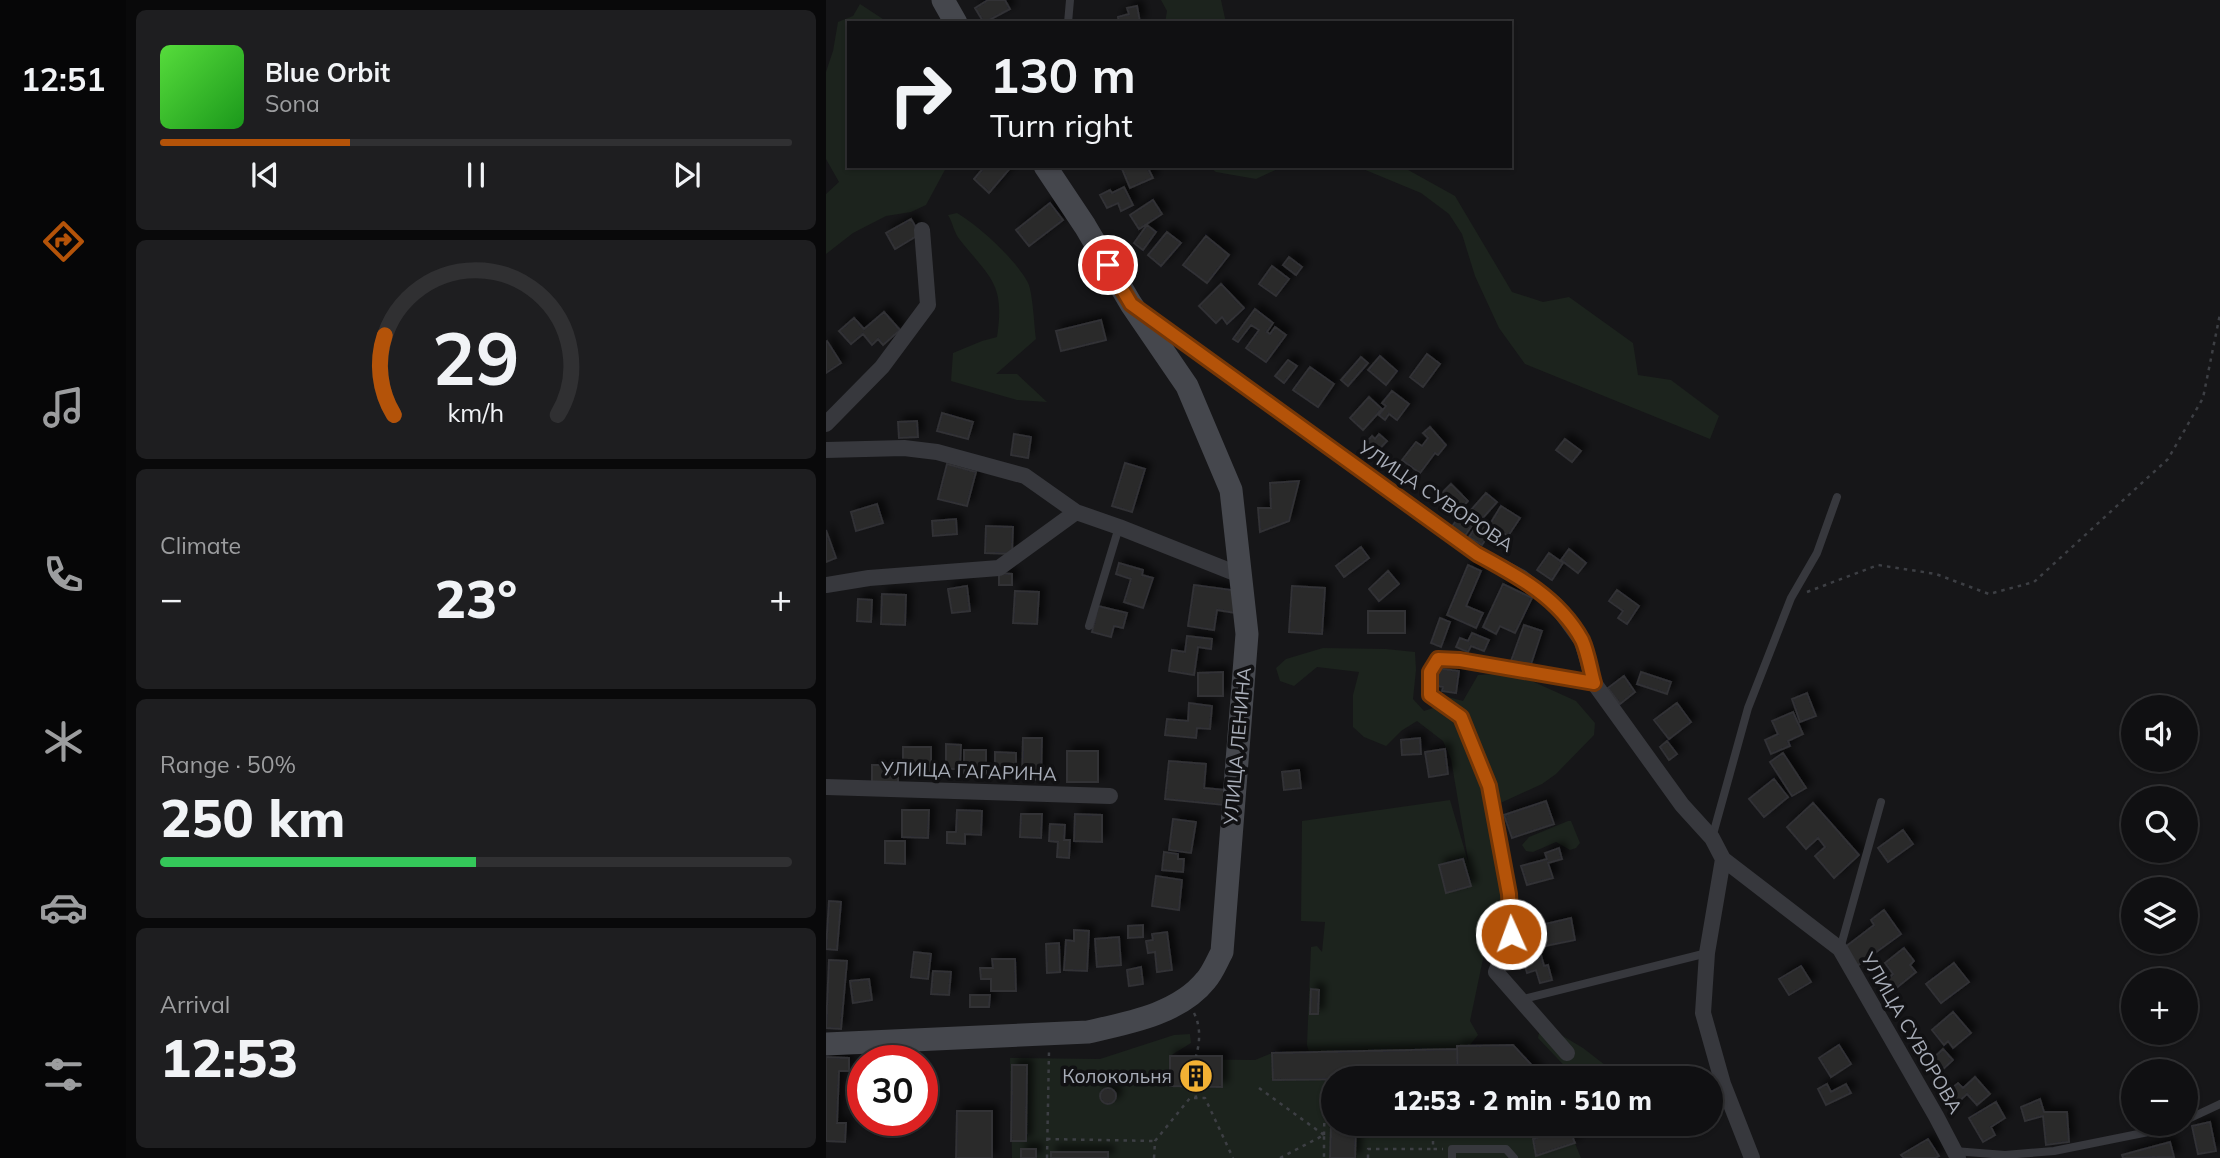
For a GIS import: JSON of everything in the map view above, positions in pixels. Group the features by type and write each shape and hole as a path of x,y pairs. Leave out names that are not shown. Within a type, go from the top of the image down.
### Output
{"main road":[{"path":"943,0 956,21"},
{"name":"УЛИЦА ЛЕНИНА","path":"826,1044 1088,1032 1124,1024 1157,1013 1187,998 1206,980 1223,952 1247,634 1231,490 1187,386 1131,304 1085,226 1046,168"}],"street":[{"path":"826,424 882,367 928,305 922,230"},
{"name":"УЛИЦА СУВОРОВА","path":"1131,304 1477,554 1521,577 1555,604 1582,641 1594,683 1682,805 1712,838 1723,859 1840,949 1956,1154"},
{"path":"826,450 904,448 937,452 1025,476 1076,512 1240,575"},
{"path":"826,585 869,578 999,568 1076,512"},
{"path":"1567,1053 1496,972 1511,934 1510,907 1489,786 1461,717 1430,695 1430,672 1438,659 1460,660 1594,683"},
{"name":"УЛИЦА ГАГАРИНА","path":"826,788 1110,796"},
{"path":"1723,859 1707,953 1703,1013 1723,1083 1752,1158"}],"lane":[{"path":"1068,21 1070,0"},
{"path":"1712,838 1748,708 1791,598 1817,553 1837,497"},
{"path":"1089,626 1119,527"},
{"path":"1840,949 1881,802"},
{"path":"1520,1000 1707,953"},
{"path":"2198,1114 2220,1104"},
{"path":"1956,1154 2005,1155 2054,1151 2128,1136"},
{"path":"1452,1154 1506,1149 1514,1158"}],"path":[{"path":"1791,598 1878,565 1936,574 1989,594 2034,582 2168,459 2203,398 2220,314"},
{"path":"1187,998 1198,1022 1199,1044 1195,1056"},
{"path":"1047,1158 1048,1034"},
{"path":"1195,1087 1196,1098"},
{"path":"1259,1088 1321,1133"},
{"path":"1154,1158 1155,1141 1190,1098 1205,1098 1233,1158"},
{"path":"1280,1158 1322,1136"},
{"path":"1324,1136 1324,1158"},
{"path":"1433,1136 1433,1149"},
{"path":"1047,1139 1155,1141"},
{"path":"1368,1158 1368,1149 1433,1149 1452,1154"}],"shaded area":[{"path":"1161,0 1221,0 1226,21 1165,21 1167,11"},
{"path":"860,4 886,21 847,21 847,168 946,168 926,205 911,212 886,216 853,233 826,254 826,194 839,182 826,159 826,72 838,22 853,16"},
{"path":"1211,168 1280,168 1256,179 1216,172"},
{"path":"1346,168 1405,168 1455,196 1512,292 1543,302 1569,297 1633,343 1638,375 1671,380 1719,416 1710,439 1525,364 1499,328 1475,276 1462,234 1449,214 1421,193 1363,169"},
{"path":"957,213 1005,253 1027,281 1031,292 1036,339 996,374 1017,374 1047,402 1017,400 951,381 953,353 997,337 999,319 997,293 993,283 958,237 948,215"},
{"path":"1323,648 1415,652 1413,699 1424,711 1436,707 1448,697 1463,701 1478,675 1514,673 1576,701 1595,723 1594,735 1556,774 1542,784 1494,806 1501,871 1501,933 1488,935 1470,1021 1478,1035 1469,1046 1522,1066 1321,1066 1321,1136 1572,1136 1581,1158 1012,1158 1010,1058 1100,1059 1174,1035 1190,1034 1191,1043 1170,1056 1170,1059 1255,1060 1272,1053 1309,1052 1307,1045 1311,947 1317,946 1322,952 1325,922 1301,921 1302,821 1450,800 1469,865 1451,759 1443,741 1417,721 1401,731 1386,746 1364,737 1353,727 1353,695 1359,672 1317,667 1294,686 1280,681 1276,668 1286,659"},
{"path":"1571,821 1580,843 1576,848 1570,850 1556,842 1533,852 1526,851 1522,845 1529,837"},
{"path":"1546,1026 1583,1048 1605,1066 1565,1066 1538,1038"}],"building":[{"path":"988,0 1005,0 1010,9 983,21 975,8"},
{"path":"1137,6 1140,21 1119,21 1118,17 1129,14 1127,8"},
{"path":"983,168 1010,168 989,193 974,179"},
{"path":"1148,168 1153,178 1130,188 1122,169"},
{"path":"1124,187 1133,205 1121,211 1118,203 1107,208 1100,195"},
{"path":"1153,200 1162,214 1139,229 1130,215"},
{"path":"1050,203 1063,220 1029,246 1016,230"},
{"path":"911,219 920,234 895,249 886,233"},
{"path":"1147,225 1156,232 1143,250 1134,243"},
{"path":"1167,232 1181,243 1161,266 1148,255"},
{"path":"1206,236 1229,255 1207,283 1183,265"},
{"path":"1289,257 1302,267 1296,275 1283,265"},
{"path":"1272,266 1289,279 1276,296 1259,284"},
{"path":"1221,284 1244,308 1227,324 1222,317 1216,323 1199,306"},
{"path":"1255,309 1273,323 1267,332 1270,334 1275,327 1286,335 1266,362 1246,348 1259,330 1251,325 1238,342 1233,339"},
{"path":"884,312 900,330 883,345 878,339 872,345 863,334 851,344 839,331 854,318 864,329"},
{"path":"1101,320 1106,340 1061,351 1056,331"},
{"path":"826,342 841,363 826,373"},
{"path":"1427,354 1440,364 1423,387 1410,377"},
{"path":"1380,356 1397,371 1386,385 1368,370"},
{"path":"1361,357 1368,363 1348,386 1341,380"},
{"path":"1288,360 1297,366 1284,383 1275,376"},
{"path":"1310,367 1334,384 1318,407 1293,390"},
{"path":"1392,391 1409,404 1397,420 1389,414 1385,420 1379,415 1386,406 1382,403"},
{"path":"1369,397 1382,409 1363,430 1350,418"},
{"path":"942,413 973,422 968,439 937,431"},
{"path":"917,421 918,437 899,438 898,422"},
{"path":"1430,427 1446,445 1438,455 1435,453 1420,473 1402,460 1416,442 1422,446 1428,438 1423,433"},
{"path":"1014,434 1031,437 1028,458 1011,455"},
{"path":"1379,434 1387,441 1372,457 1365,450 1368,447 1365,444 1372,436 1375,439"},
{"path":"1565,439 1581,451 1572,462 1556,450"},
{"path":"1125,463 1145,469 1132,512 1112,506"},
{"path":"947,464 976,472 967,506 938,499"},
{"path":"1299,481 1289,521 1260,532 1258,508 1271,508 1270,483"},
{"path":"1451,484 1468,501 1457,513 1450,507 1446,510 1435,500"},
{"path":"1486,493 1497,502 1481,520 1471,510"},
{"path":"877,504 883,523 856,531 851,512"},
{"path":"1501,506 1520,518 1508,536 1490,524"},
{"path":"1460,515 1473,524 1464,537 1451,528"},
{"path":"956,519 957,534 933,536 932,521"},
{"path":"1479,522 1492,530 1482,545 1469,537"},
{"path":"986,526 1013,527 1012,554 985,553"},
{"path":"826,530 836,558 826,562"},
{"path":"1361,547 1369,558 1344,577 1336,566"},
{"path":"1569,549 1586,563 1578,573 1561,560"},
{"path":"1549,553 1563,563 1552,580 1537,570"},
{"path":"1119,563 1143,570 1142,575 1153,578 1143,608 1124,602 1131,579 1116,574"},
{"path":"1468,565 1481,571 1466,606 1483,613 1476,628 1447,615"},
{"path":"1388,571 1399,584 1379,601 1369,589"},
{"path":"999,573 1012,574 1012,585 999,585"},
{"path":"1503,584 1532,598 1515,633 1500,626 1496,634 1483,627"},
{"path":"1194,585 1239,591 1236,613 1217,610 1214,630 1188,626"},
{"path":"967,586 970,611 952,613 948,589"},
{"path":"1292,586 1325,588 1322,634 1289,632"},
{"path":"1617,590 1639,606 1627,624 1618,618 1623,611 1609,601"},
{"path":"1015,591 1039,592 1037,624 1013,623"},
{"path":"882,594 906,595 905,625 881,624"},
{"path":"858,599 872,600 871,622 857,621"},
{"path":"1098,606 1127,613 1123,628 1114,626 1111,637 1092,632"},
{"path":"1368,611 1405,611 1405,633 1368,633"},
{"path":"1440,618 1450,622 1441,647 1431,643"},
{"path":"1524,625 1542,631 1530,667 1511,661"},
{"path":"1472,633 1489,640 1484,651 1471,646 1468,652 1456,647 1460,638 1468,641"},
{"path":"1187,636 1212,639 1211,649 1198,647 1194,675 1169,671 1172,650 1185,652"},
{"path":"1435,668 1459,671 1456,693 1442,691 1443,687 1433,685"},
{"path":"1223,672 1223,696 1198,696 1198,673"},
{"path":"1641,672 1671,682 1667,694 1637,684"},
{"path":"1624,676 1635,692 1620,704 1608,688"},
{"path":"1807,693 1816,716 1800,722 1792,699"},
{"path":"1189,703 1212,706 1210,729 1197,728 1196,738 1165,735 1167,719 1188,721"},
{"path":"1677,703 1691,722 1669,739 1654,720"},
{"path":"1793,712 1803,734 1788,741 1790,746 1771,754 1765,740 1778,734 1772,721"},
{"path":"1023,738 1042,738 1041,780 1022,779"},
{"path":"1420,738 1421,754 1402,755 1401,740"},
{"path":"1667,741 1677,754 1669,760 1660,747"},
{"path":"946,744 961,745 960,769 946,769"},
{"path":"903,747 931,747 931,773 903,773"},
{"path":"1445,749 1448,774 1429,777 1425,752"},
{"path":"964,750 986,750 986,774 964,775"},
{"path":"1067,751 1098,751 1098,782 1067,782"},
{"path":"995,752 1016,753 1016,767 995,766"},
{"path":"1783,753 1806,788 1792,796 1770,762"},
{"path":"1169,761 1206,764 1204,788 1225,790 1224,805 1165,799"},
{"path":"872,765 898,765 898,783 872,783"},
{"path":"1299,770 1301,788 1284,790 1282,772"},
{"path":"1774,779 1788,797 1764,817 1749,799"},
{"path":"1546,801 1554,824 1512,838 1504,815"},
{"path":"1813,803 1859,855 1834,878 1815,856 1825,847 1818,838 1806,849 1787,827"},
{"path":"902,810 929,810 928,838 902,837"},
{"path":"957,810 982,811 981,835 965,834 965,844 947,843 947,832 956,832"},
{"path":"1021,814 1042,814 1041,838 1020,837"},
{"path":"1075,814 1102,815 1102,842 1074,841"},
{"path":"1173,819 1196,822 1191,853 1169,850"},
{"path":"1050,824 1065,825 1064,840 1070,840 1069,858 1057,857 1058,842 1049,841"},
{"path":"1903,830 1913,844 1888,862 1878,848"},
{"path":"885,841 905,841 905,864 885,863"},
{"path":"1559,848 1562,859 1548,863 1553,878 1527,885 1521,866 1547,859 1545,853"},
{"path":"1164,852 1178,854 1178,859 1184,859 1183,872 1162,870"},
{"path":"1463,859 1471,886 1446,893 1439,865"},
{"path":"1156,876 1182,880 1179,910 1152,906"},
{"path":"829,901 841,902 837,950 826,949"},
{"path":"1884,910 1901,934 1857,966 1844,948 1874,925 1871,920"},
{"path":"1571,918 1575,940 1545,946 1541,925"},
{"path":"1143,925 1143,937 1128,938 1128,926"},
{"path":"1074,930 1089,931 1087,971 1064,970 1066,940 1074,941"},
{"path":"1167,932 1172,970 1157,972 1155,952 1148,953 1146,941 1153,940 1152,934"},
{"path":"1119,937 1121,965 1097,967 1095,939"},
{"path":"1059,943 1060,972 1047,973 1046,944"},
{"path":"1904,948 1914,961 1910,965 1916,972 1895,989 1887,979 1893,974 1885,963"},
{"path":"1540,951 1552,980 1540,983 1536,970 1527,973 1522,956"},
{"path":"914,952 931,954 928,979 911,977"},
{"path":"992,959 1015,959 1016,991 991,991 991,979 981,979 980,968 993,968"},
{"path":"829,960 847,961 841,1029 826,1028"},
{"path":"1954,963 1969,982 1941,1003 1926,984"},
{"path":"1801,966 1811,982 1789,995 1779,979"},
{"path":"1141,967 1143,984 1129,986 1127,970"},
{"path":"933,971 951,972 949,995 931,994"},
{"path":"869,979 872,1000 853,1003 850,981"},
{"path":"1311,989 1319,990 1318,1014 1310,1014"},
{"path":"970,995 990,995 989,1007 970,1007"},
{"path":"1953,1012 1971,1033 1953,1048 1948,1041 1944,1045 1932,1030"},
{"path":"1513,1045 1532,1066 1458,1066 1457,1046"},
{"path":"1839,1045 1851,1064 1831,1077 1819,1058"},
{"path":"1457,1049 1458,1066 1321,1066 1321,1079 1273,1080 1272,1053"},
{"path":"1943,1049 1953,1060 1940,1072 1930,1061"},
{"name":"Колокольня","path":"1170,1056 1222,1056 1222,1087 1170,1086"},
{"path":"826,1057 847,1058 847,1071 839,1071 837,1123 846,1123 845,1142 826,1141"},
{"path":"1012,1065 1027,1065 1026,1141 1011,1141"},
{"path":"1975,1077 1990,1094 1977,1105 1967,1094 1954,1106 1944,1095 1958,1083 1963,1088"},
{"path":"1827,1084 1831,1092 1846,1084 1851,1093 1826,1105 1818,1089"},
{"path":"1105,1088 1111,1088 1116,1096 1114,1102 1105,1104 1100,1099 1100,1093"},
{"path":"2040,1099 2044,1112 2067,1112 2069,1142 2046,1145 2043,1116 2025,1121 2021,1107"},
{"path":"1996,1102 2005,1118 1991,1127 1995,1135 1983,1142 1969,1118"},
{"path":"957,1111 992,1111 992,1158 956,1158"},
{"path":"2210,1122 2216,1151 2198,1154 2194,1136 2198,1136 2198,1125"},
{"path":"1331,1136 1356,1136 1355,1158 1330,1158"},
{"path":"1542,1136 1572,1136 1575,1143 1536,1156 1533,1139"},
{"path":"1928,1139 1939,1156 1904,1158 1901,1155"},
{"path":"2170,1142 2174,1157 2123,1158 2122,1155"},
{"path":"1021,1149 1036,1149 1036,1158 1021,1158"},
{"path":"1051,1152 1108,1152 1108,1158 1051,1158"}],"place":[{"name":"Колокольня","path":"1196,1076"}],"route":[{"path":"1108,265 1131,304 1477,554 1521,577 1555,604 1582,641 1594,683 1460,660 1438,659 1430,672 1430,695 1461,717 1489,786 1509,894 1511,934"}]}
